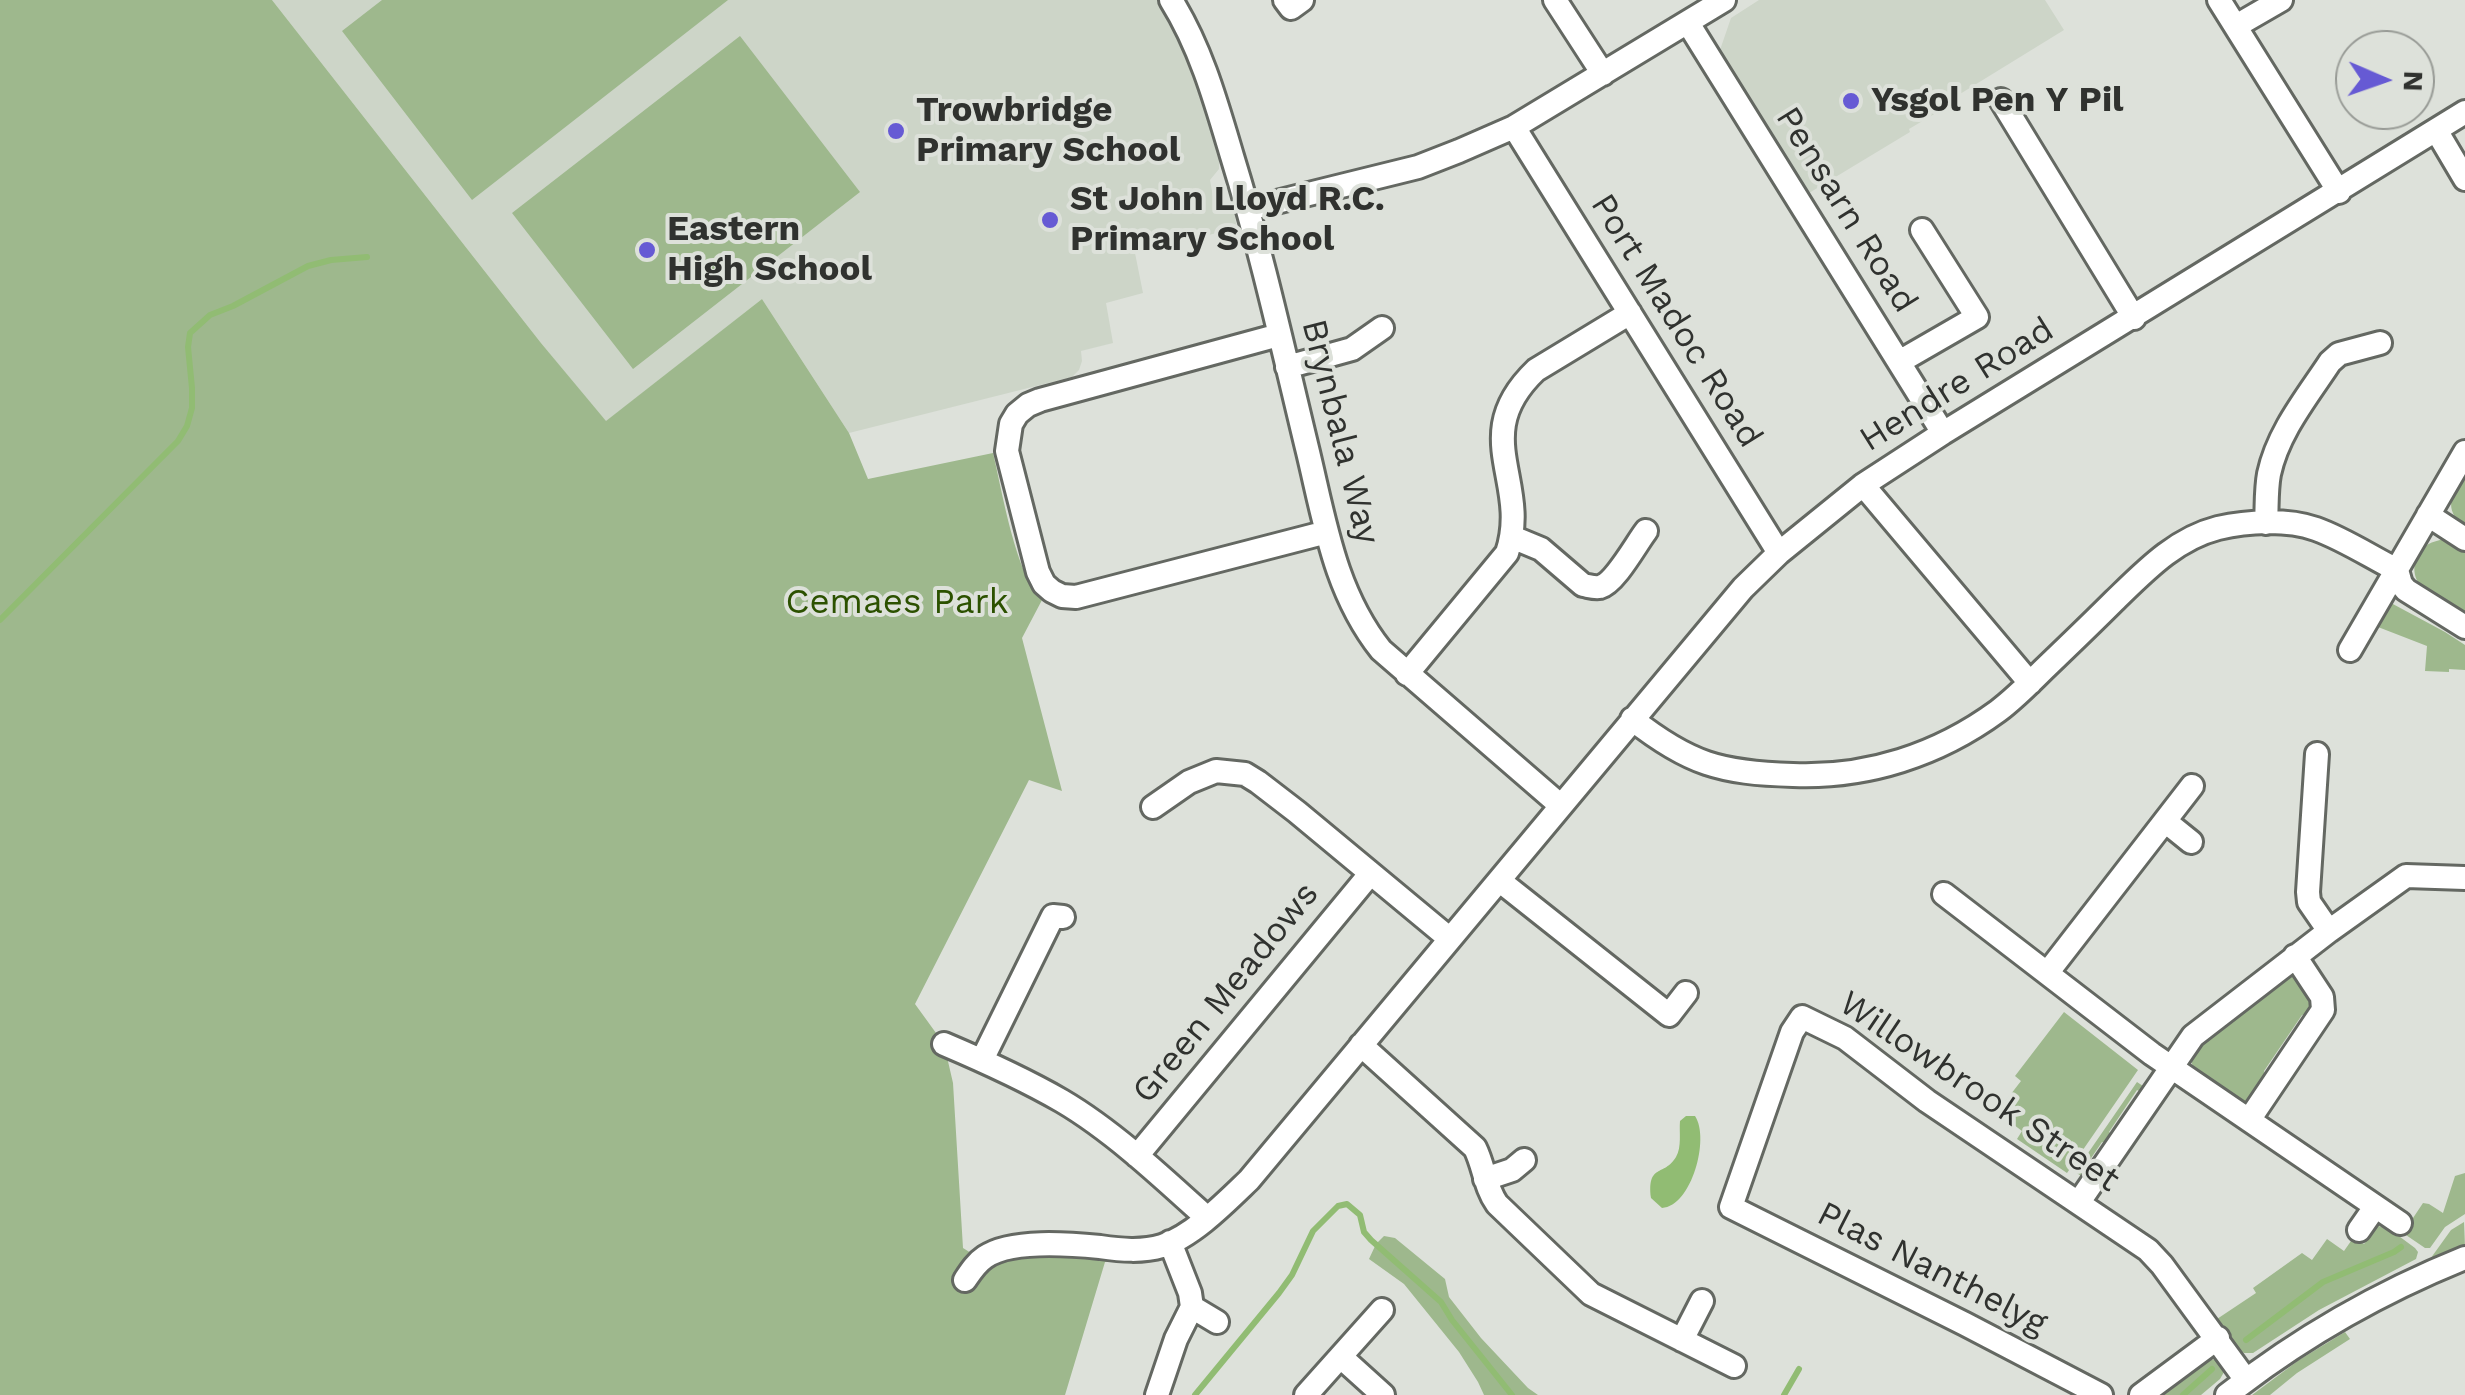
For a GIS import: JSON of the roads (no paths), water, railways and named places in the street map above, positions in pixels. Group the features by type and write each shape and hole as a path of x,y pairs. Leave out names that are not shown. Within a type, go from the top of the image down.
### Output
{"street":[{"name":"Brynbala Way","path":"1172,0 1208,75 1248,209 1327,532 1343,586 1363,628 1407,674 1560,805"},
{"path":"1285,0 1291,8 1302,0"},
{"path":"1554,0 1603,74"},
{"path":"1248,209 1418,167 1514,126 1724,0"},
{"path":"2220,0 2339,192"},
{"path":"2236,26 2280,0"},
{"name":"Pensarn Road","path":"1688,24 1943,434"},
{"path":"2001,100 2134,318"},
{"name":"Hendre Road","path":"1170,1242 1207,1218 1249,1180 1632,719 1743,588 1779,552 1863,485 2465,112"},
{"name":"Port Madoc Road","path":"1514,126 1779,552"},
{"path":"2436,130 2465,179"},
{"path":"1898,362 1977,316 1922,230"},
{"path":"1407,674 1507,553 1512,537 1512,501 1502,435 1512,398 1536,370 1630,313"},
{"path":"1287,367 1352,349 1382,328"},
{"path":"1279,335 1040,400 1016,414 1007,451 1034,564 1052,591 1076,597 1327,532"},
{"path":"2266,523 2269,477 2285,431 2330,362 2340,354 2380,343"},
{"path":"2350,650 2465,452"},
{"path":"1863,485 2030,683"},
{"path":"2428,515 2465,539"},
{"path":"1632,719 1678,753 1730,770 1843,774 1879,768 1965,734 2002,708 2155,562 2196,535 2222,527 2266,523 2315,528 2398,570"},
{"path":"1512,537 1541,550 1584,585 1602,587 1646,531"},
{"path":"2398,570 2406,590 2465,627"},
{"path":"2317,754 2308,892 2309,902 2329,930"},
{"name":"Green Meadows","path":"1153,806 1189,782 1216,771 1245,774 1450,938"},
{"path":"2048,972 2192,786"},
{"path":"2164,821 2191,842"},
{"name":"Green Meadows","path":"1138,1156 1370,874"},
{"path":"2078,1202 2192,1036 2406,876 2465,878"},
{"path":"1500,881 1669,1015 1686,993"},
{"path":"1944,894 2170,1067 2400,1223"},
{"path":"982,1060 1053,916 1063,917"},
{"path":"2249,1120 2323,1010 2322,997 2295,956"},
{"name":"Willowbrook Street","path":"1731,1206 1792,1032 1794,1014 1846,1038 1927,1101 2130,1237 2155,1258 2246,1380"},
{"name":"Green Meadows","path":"944,1044 1064,1102 1138,1156 1207,1218"},
{"path":"1361,1045 1475,1148 1497,1204 1579,1284 1606,1302 1734,1366"},
{"path":"1485,1178 1512,1170 1524,1160"},
{"name":"Plas Nanthelyg","path":"1731,1206 2101,1395"},
{"path":"2359,1230 2376,1207"},
{"path":"964,1280 984,1257 1009,1248 1068,1245 1145,1250 1170,1242 1192,1306 1176,1339 1158,1395"},
{"path":"2227,1395 2286,1350 2358,1306 2465,1258"},
{"path":"1682,1340 1702,1301"},
{"path":"1192,1306 1217,1322"},
{"path":"1306,1395 1382,1310"},
{"path":"2141,1395 2218,1338"},
{"path":"1341,1357 1383,1395"}],"waterway":[{"path":"0,620 178,441 192,408 190,333 210,315 308,266 367,257"},
{"path":"1195,1395 1292,1275 1313,1231 1338,1206 1347,1204 1360,1215 1364,1232 1371,1240 1441,1302 1512,1395"},
{"path":"2246,1340 2323,1282 2401,1247"},
{"path":"1784,1395 1799,1369"},
{"path":"2183,1395 2212,1369"}],"place":[{"name":"Ysgol Pen Y Pil","path":"1851,101"},
{"name":"Trowbridge Primary School","path":"896,131"},
{"name":"St John Lloyd R.C. Primary School","path":"1050,220"},
{"name":"Eastern High School","path":"647,250"}],"park label":[{"name":"Cemaes Park","path":"897,603"}]}
